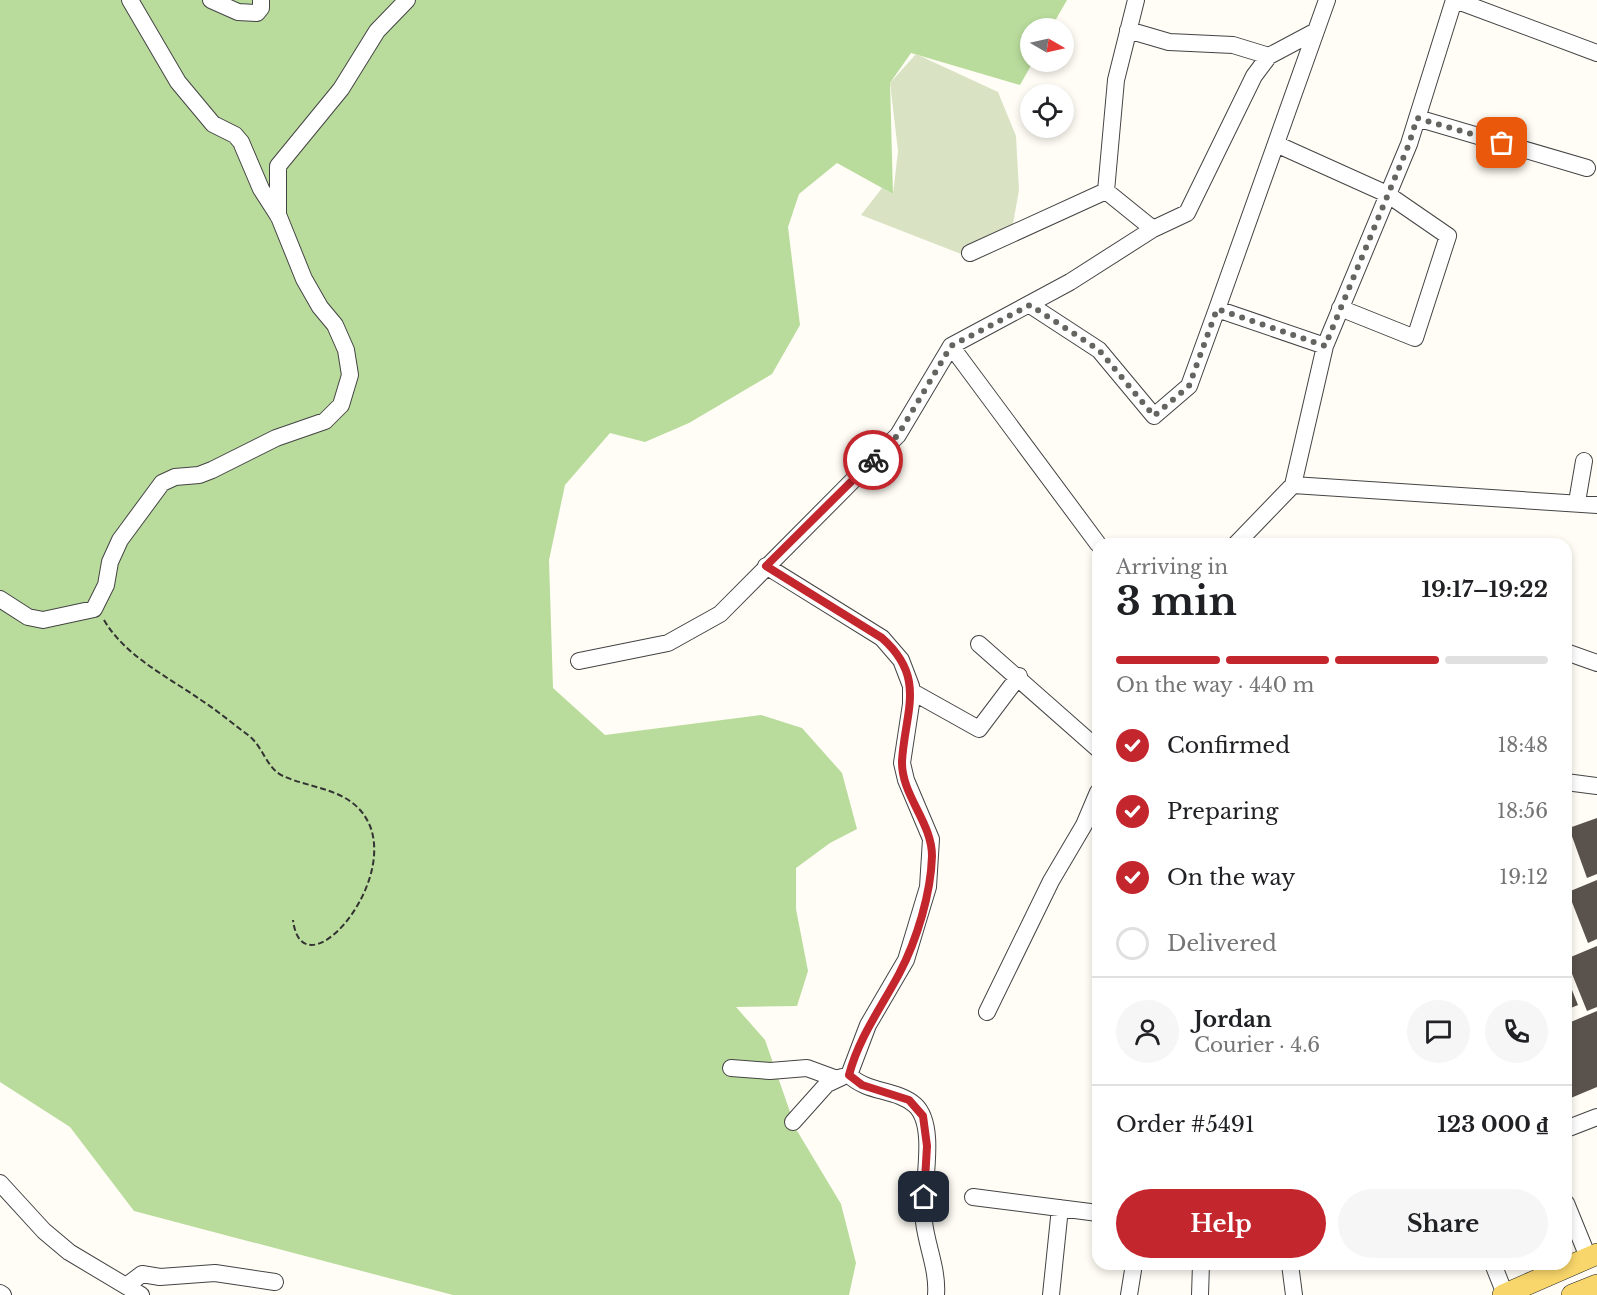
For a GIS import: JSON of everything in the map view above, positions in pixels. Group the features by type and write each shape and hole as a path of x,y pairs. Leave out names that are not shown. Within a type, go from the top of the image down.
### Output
{"main road":[{"path":"1572,1264 1593,1255"},
{"path":"1504,1294 1559,1270"}],"street":[{"path":"0,598 28,617 43,620 94,609 106,585 110,562 120,540 162,483 175,477 199,475 276,438 325,421 335,413 346,396 350,375 346,350 335,325 320,307 304,279 279,217 261,189 241,142 235,135 213,124 178,82 130,0"},
{"path":"211,0 249,14 257,13 261,8 261,0"},
{"path":"279,217 278,166 341,89 377,31 407,0"},
{"path":"1107,191 1116,80 1136,0"},
{"path":"1030,305 1099,350 1154,416 1189,386 1327,0"},
{"path":"1242,538 1293,485 1325,346 1409,144 1454,0 1597,53"},
{"path":"1128,30 1169,42 1233,45 1269,56"},
{"path":"579,661 668,643 720,614 898,435 951,346 1030,305 1153,229 1187,213 1254,76 1269,56 1316,31"},
{"path":"1417,118 1587,168"},
{"path":"1276,144 1387,194 1448,236 1415,338 1341,308"},
{"path":"1107,191 1153,229"},
{"path":"970,253 1107,191"},
{"path":"1217,309 1325,346"},
{"path":"951,346 1094,538"},
{"path":"1577,502 1584,461"},
{"path":"1293,485 1577,502 1597,506"},
{"path":"766,566 882,638 894,648 907,670 911,691 902,763 908,786 931,839 928,887 906,960 868,1025 843,1077 827,1084 793,1122"},
{"path":"979,644 1019,676 1092,743"},
{"path":"1572,654 1597,663"},
{"path":"911,691 979,729 1019,676"},
{"path":"1572,783 1597,786"},
{"path":"987,1012 1009,963 1092,807"},
{"path":"731,1068 770,1071 807,1068 843,1077 909,1100 923,1116 927,1146 923,1213 936,1274 936,1295"},
{"path":"1572,1127 1597,1117"},
{"path":"0,1183 44,1231 69,1252 141,1295"},
{"path":"974,1197 1092,1213"},
{"path":"1051,1295 1060,1208"},
{"path":"1572,1215 1593,1255"},
{"path":"1129,1295 1133,1270"},
{"path":"1200,1295 1201,1270"},
{"path":"1291,1270 1294,1295"},
{"path":"1495,1270 1504,1294"},
{"path":"126,1286 142,1274 160,1277 215,1273 275,1282"}],"path":[{"path":"94,609 124,646 258,743 271,768 282,776 325,787 361,811 370,827 373,845 369,884 362,902 346,925 330,939 316,945 302,943 295,936 293,920"}],"green space":[{"path":"0,0 1067,0 1057,18 1020,18 1020,72 1027,72 1020,85 911,53 890,83 893,194 837,163 799,194 788,227 800,325 772,374 689,423 645,442 610,433 565,485 549,560 553,688 605,735 761,715 802,728 842,773 857,829 830,843 796,868 796,909 808,971 797,1006 736,1007 765,1040 796,1129 841,1204 856,1263 849,1295 453,1295 134,1211 70,1127 0,1082"},
{"path":"916,54 998,92 1016,136 1019,190 1010,241 961,254 861,215 882,188 893,194 898,151 890,83"}],"building":[{"path":"1597,818 1597,874 1587,878 1572,836 1572,827"},
{"path":"1597,880 1597,939 1588,943 1572,902 1572,890"},
{"path":"1597,946 1597,1007 1587,1011 1572,974 1572,956"},
{"path":"1572,990 1578,1005 1572,1008"},
{"path":"1597,1011 1597,1087 1572,1097 1572,1021"}],"way so far":[{"path":"873,460 898,435 951,346 1030,305 1099,350 1154,416 1189,386 1217,309 1325,346 1409,144 1417,118 1502,143"}],"route":[{"path":"873,460 766,566 882,638 894,648 907,670 911,686 911,704 902,763 910,792 931,839 931,868 923,907 906,960 868,1025 853,1059 849,1075 862,1085 909,1100 923,1116 927,1146 924,1197"}]}
